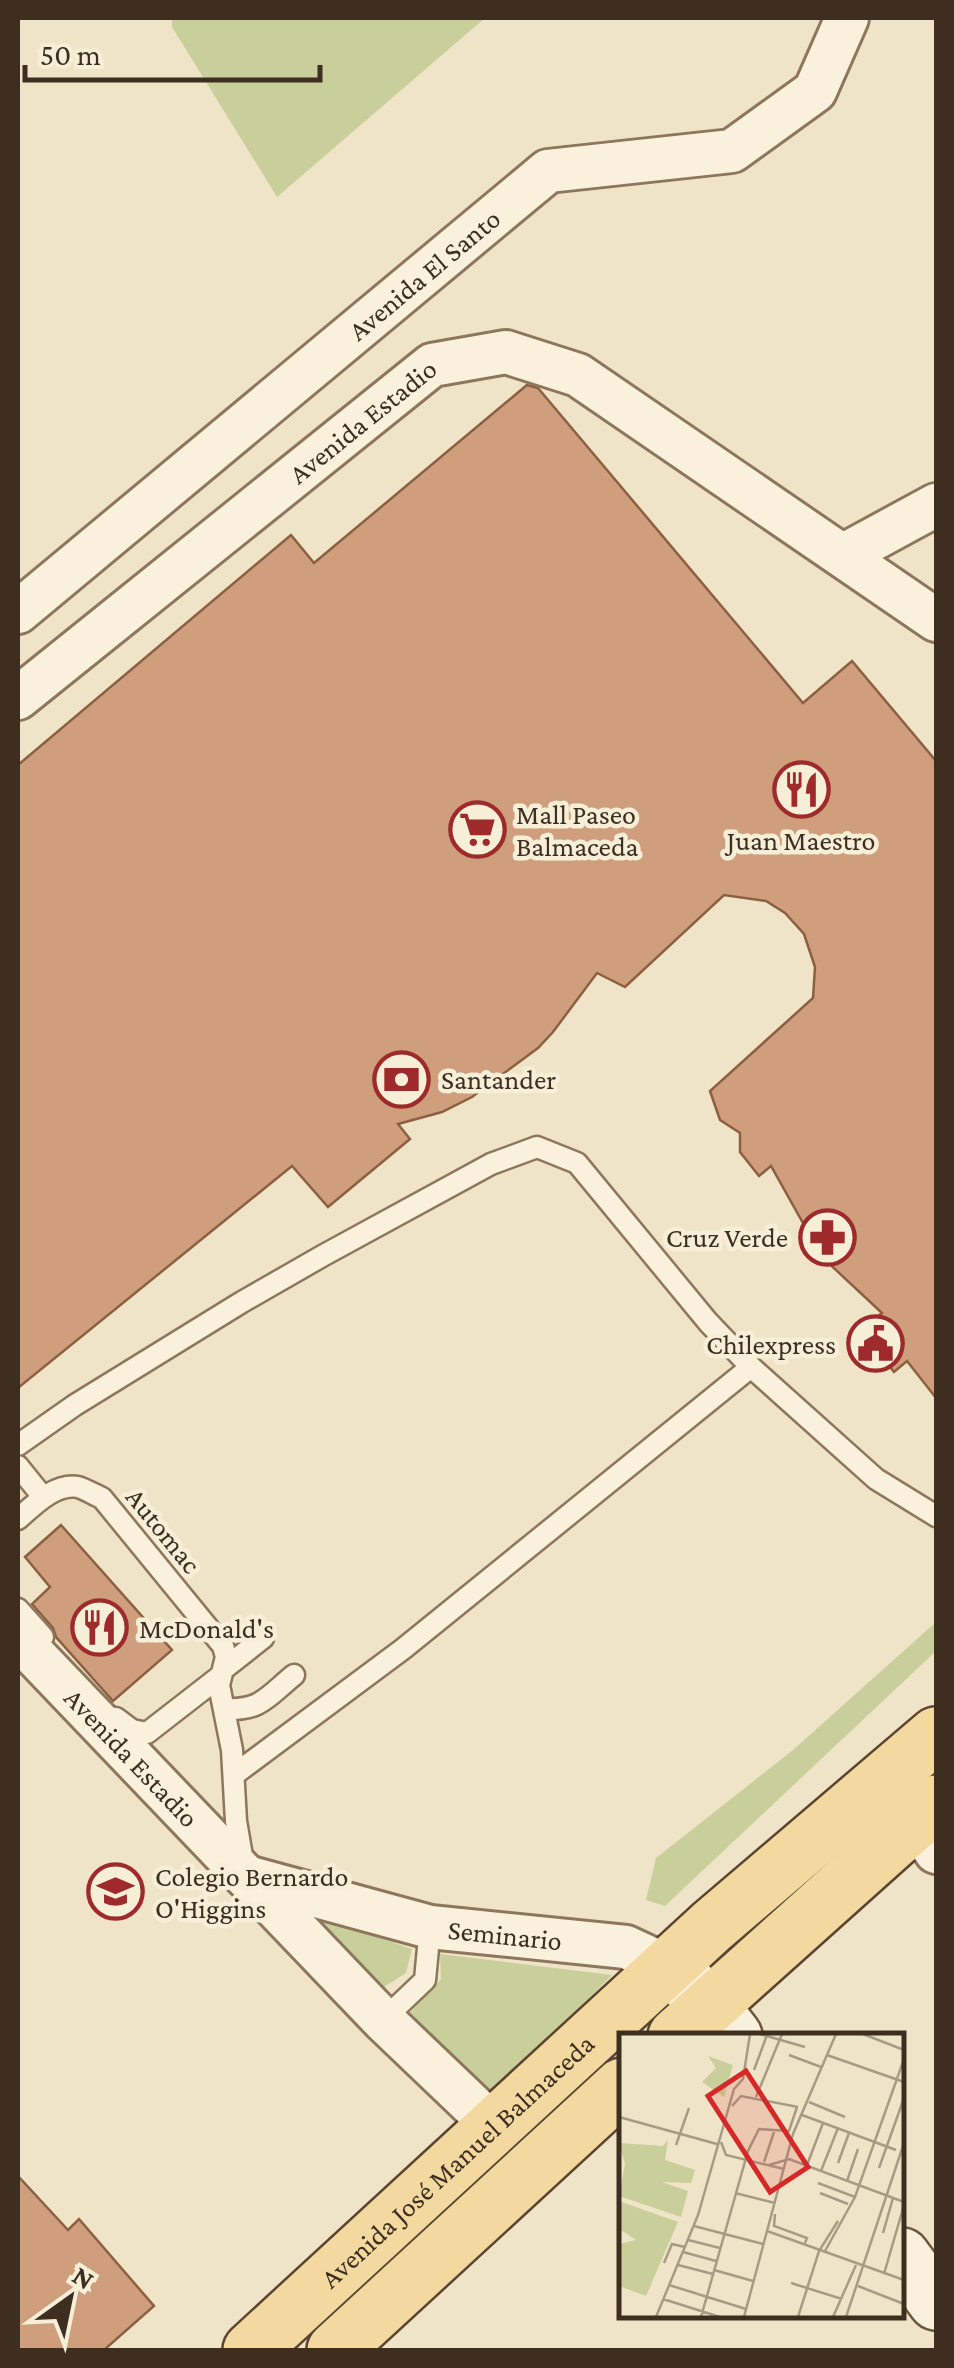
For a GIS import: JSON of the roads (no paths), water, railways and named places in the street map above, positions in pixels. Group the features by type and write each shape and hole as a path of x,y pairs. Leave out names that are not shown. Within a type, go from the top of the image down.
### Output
{"main road":[{"name":"Avenida José Manuel Balmaceda","path":"251,2350 712,1926 936,1735"},
{"path":"707,2025 929,1825"},
{"name":"Avenida José Manuel Balmaceda","path":"336,2350 619,2089"}],"street":[{"name":"Avenida El Santo","path":"18,612 548,171 732,151 815,91 847,18"},
{"name":"Avenida Estadio","path":"18,698 432,364 506,352 578,374 936,617"},
{"path":"844,555 936,505"},
{"name":"Avenida Estadio","path":"18,1638 384,2020 496,2128"},
{"name":"Seminario","path":"246,1876 430,1927 626,1948 669,1967 707,2025"},
{"path":"904,2259 936,2302"}],"lane":[{"path":"18,1444 308,1265 491,1164 537,1147 577,1163 708,1322 751,1367 876,1479 936,1516"},
{"path":"235,1774 418,1637 751,1367"},
{"path":"18,1466 43,1497 18,1518"},
{"name":"Automac","path":"43,1497 76,1487 102,1498 223,1646 224,1710 246,1876"},
{"path":"18,1609 117,1720 132,1730 147,1732 263,1638"},
{"path":"224,1710 254,1708 294,1675"},
{"path":"384,2020 425,1980 430,1927"}],"place":[{"name":"Juan Maestro","path":"801,789"},
{"name":"Mall Paseo Balmaceda","path":"477,830"},
{"name":"Santander","path":"402,1079"},
{"name":"Cruz Verde","path":"827,1237"},
{"name":"Chilexpress","path":"875,1344"},
{"name":"McDonald's","path":"100,1628"},
{"name":"Colegio Bernardo O'Higgins","path":"116,1892"}]}
